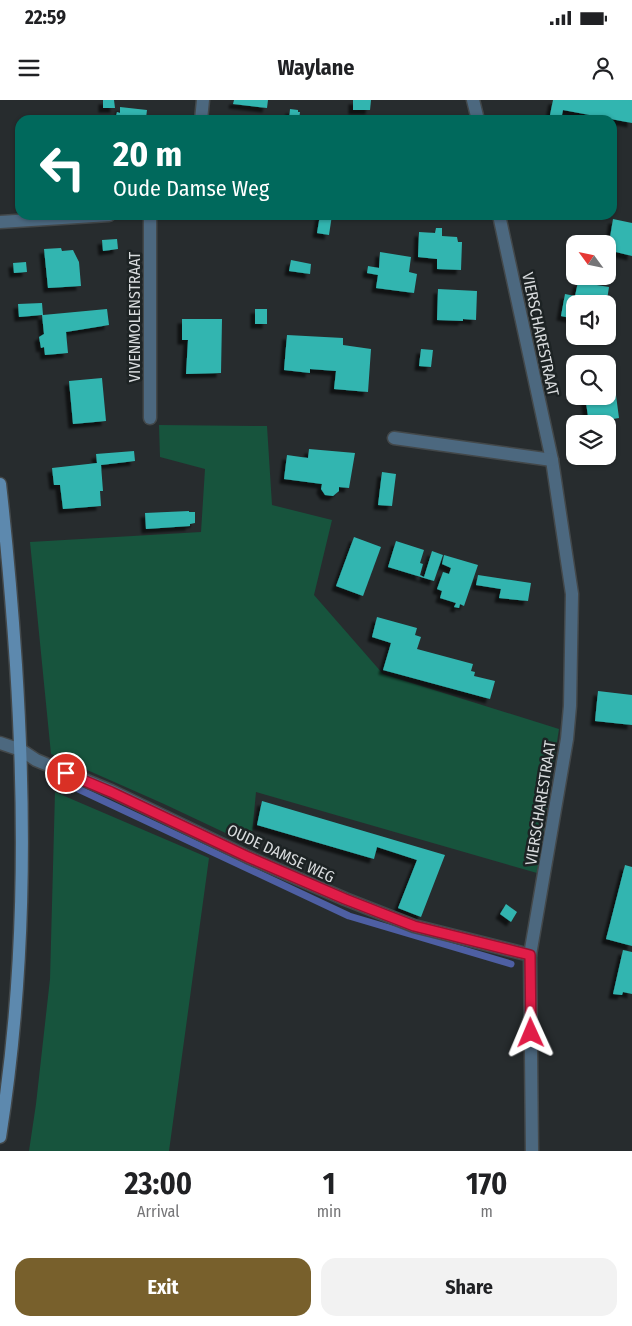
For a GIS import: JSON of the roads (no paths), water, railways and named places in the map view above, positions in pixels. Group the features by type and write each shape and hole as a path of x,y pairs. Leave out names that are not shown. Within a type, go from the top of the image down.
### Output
{"street":[{"path":"202,115 203,100"},
{"path":"473,100 477,115"},
{"path":"0,222 31,220"},
{"name":"VIVENMOLENSTRAAT","path":"150,220 150,418"},
{"name":"VIERSCHARESTRAAT","path":"499,220 552,460 572,594 570,706 567,739 530,955 532,1151"},
{"path":"394,438 552,460"},
{"path":"0,484 7,543 21,750 23,864 21,936 15,1025 0,1137"},
{"name":"OUDE DAMSE WEG","path":"0,744 21,750 36,760 111,792 248,857 345,899 414,926 530,955"}],"waterway":[{"path":"57,779 349,916 511,964"}]}
